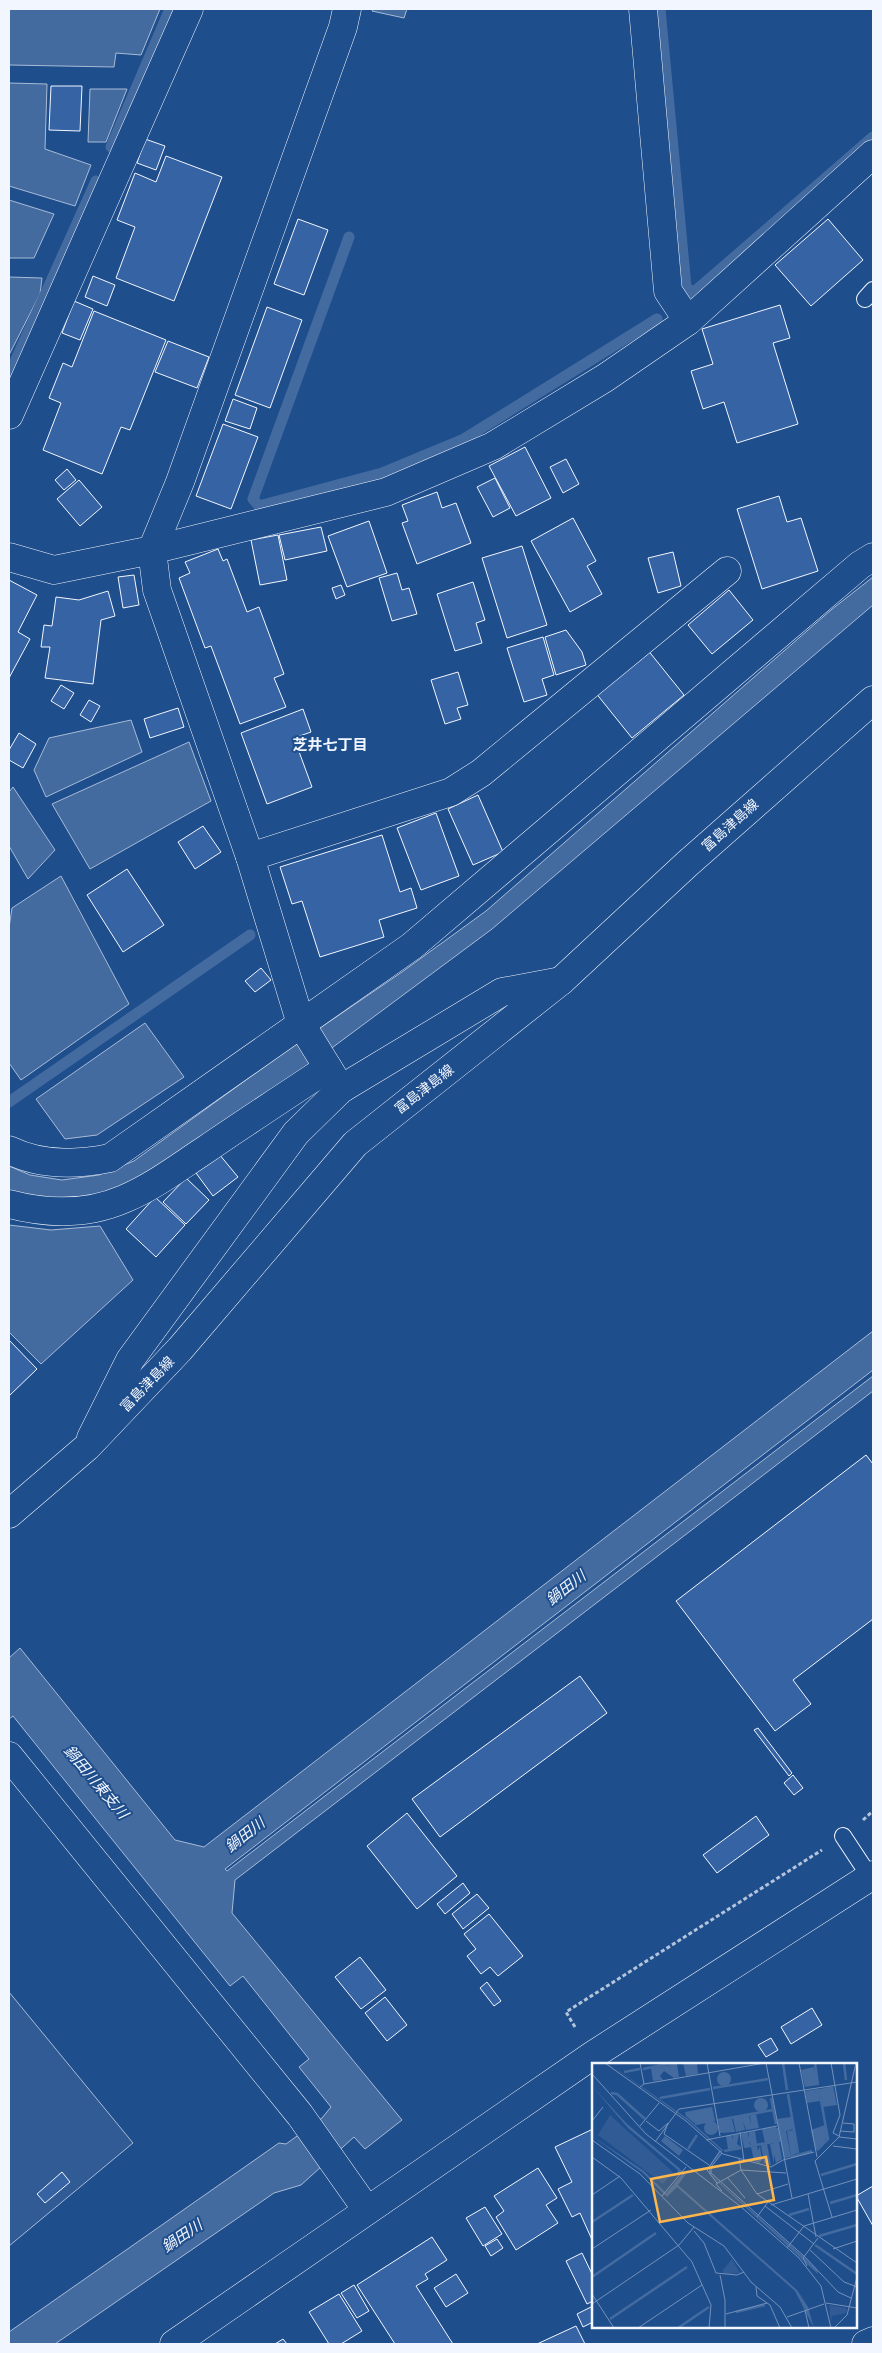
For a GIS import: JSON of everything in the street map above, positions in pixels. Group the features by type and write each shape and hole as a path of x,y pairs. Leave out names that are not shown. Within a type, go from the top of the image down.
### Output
{"street":[{"path":"9,415 190,9"},
{"path":"331,1073 301,1024 250,857 157,590 152,550 180,482 343,27 347,9"},
{"path":"643,9 668,291 688,320"},
{"path":"9,557 54,570 152,550 386,492 493,446 606,378 688,320 873,154"},
{"path":"9,1150 37,1160 60,1164 85,1163 110,1158 412,946 860,565 873,557"},
{"path":"250,857 451,792 481,774 727,571"},
{"name":"富島津島線","path":"9,1514 87,1447 180,1349 355,1144 561,982 687,864 873,700"},
{"path":"9,1204 55,1213 92,1209 123,1200 161,1179 331,1073 502,992 561,982"},
{"path":"87,1447 130,1360 296,1133 331,1073"},
{"path":"9,1756 306,2123 367,2210"},
{"path":"174,2344 593,2056 872,1876"},
{"path":"866,2344 873,2341"}],"lane":[{"path":"843,1836 872,1876"}],"path":[{"path":"593,2056 566,2012 843,1836 873,1812"}],"shaded area":[{"path":"9,1992 133,2143 9,2246"}],"water":[{"path":"9,9 160,9 141,55 116,53 114,67 9,65"},
{"path":"373,9 407,9 404,18 372,11"},
{"path":"9,83 47,84 45,149 91,165 75,206 9,186"},
{"path":"90,89 127,89 106,142 88,142"},
{"path":"9,200 54,214 34,258 9,258"},
{"path":"9,277 42,278 40,294 9,355"},
{"path":"873,577 873,605 492,929 290,1079 124,1188 73,1202 9,1192 9,1166 30,1175 62,1180 99,1175 134,1161 279,1056 402,972 486,911 831,610"},
{"path":"131,720 142,752 46,797 34,770 49,738"},
{"path":"189,742 211,801 90,869 52,804"},
{"path":"13,787 55,850 28,879 9,846 9,792"},
{"path":"61,876 129,1004 21,1080 9,1063 9,928 12,908"},
{"path":"145,1023 184,1077 97,1135 65,1139 36,1099"},
{"path":"9,1225 51,1230 100,1226 133,1280 41,1364 9,1332"},
{"path":"873,1331 873,1370 225,1869 227,1871 873,1376 873,1391 235,1880 232,1913 402,2120 365,2149 354,2137 301,2185 274,2193 55,2344 9,2344 9,2332 279,2143 286,2144 322,2118 331,2107 299,2067 309,2059 243,1976 230,1986 13,1716 9,1719 9,1658 20,1648 175,1840 204,1847"}],"building":[{"path":"51,86 82,86 80,131 49,130"},
{"path":"145,139 165,146 156,170 137,163"},
{"path":"166,156 222,177 174,301 116,278 135,227 117,220 135,173 156,182"},
{"path":"298,219 328,230 304,295 274,284"},
{"path":"828,219 863,260 811,306 775,265"},
{"path":"93,276 115,285 107,306 85,297"},
{"path":"74,301 93,309 80,340 62,333"},
{"path":"780,305 790,338 773,343 798,424 737,443 724,402 703,409 691,371 713,364 702,329"},
{"path":"267,307 302,320 270,408 235,395"},
{"path":"94,311 166,340 130,430 121,427 102,474 43,450 61,403 49,398 63,363 72,367"},
{"path":"168,341 209,357 197,388 155,372"},
{"path":"233,399 257,408 250,429 225,421"},
{"path":"223,424 258,437 231,509 196,496"},
{"path":"525,447 551,498 516,516 489,466"},
{"path":"566,459 579,484 563,493 550,467"},
{"path":"67,469 76,480 64,490 55,480"},
{"path":"495,478 510,508 493,517 477,487"},
{"path":"79,480 102,507 80,526 57,499"},
{"path":"437,492 442,508 456,503 471,543 417,564 402,523 408,521 402,505"},
{"path":"779,496 787,522 801,518 818,571 762,589 737,509"},
{"path":"573,518 596,561 587,566 602,594 570,612 531,541"},
{"path":"369,521 387,573 347,587 328,536"},
{"path":"321,527 327,551 285,560 279,535"},
{"path":"278,535 287,580 260,585 251,540"},
{"path":"522,546 547,625 507,638 482,558"},
{"path":"218,549 223,561 227,559 247,612 259,607 284,674 274,678 286,707 240,724 211,646 205,648 179,578 190,573 185,562"},
{"path":"673,552 681,586 658,593 648,558"},
{"path":"397,573 402,590 409,588 417,614 392,621 379,578"},
{"path":"134,575 139,605 123,608 118,577"},
{"path":"9,580 37,595 18,632 30,639 9,678"},
{"path":"473,582 485,620 476,623 482,643 455,651 437,594"},
{"path":"341,585 345,595 336,599 332,588"},
{"path":"729,590 753,620 712,654 688,625"},
{"path":"108,591 115,616 101,620 93,684 45,678 50,647 41,647 44,625 52,626 56,597 79,600"},
{"path":"566,630 582,652 586,665 556,675 545,637"},
{"path":"543,637 554,675 542,679 547,695 524,702 507,648"},
{"path":"647,649 684,695 632,738 595,692"},
{"path":"458,672 468,705 457,708 461,719 445,724 431,680"},
{"path":"61,685 74,693 64,709 51,701"},
{"path":"89,700 100,706 91,722 80,715"},
{"path":"178,708 184,727 150,738 144,719"},
{"path":"303,709 311,732 294,738 312,787 267,804 241,733"},
{"path":"19,733 36,744 23,768 9,760 9,750"},
{"path":"478,795 503,852 473,865 448,809"},
{"path":"436,813 459,876 421,890 397,828"},
{"path":"203,826 221,852 195,869 178,842"},
{"path":"382,835 400,892 411,888 417,908 379,920 384,937 320,957 302,901 292,904 280,867"},
{"path":"127,869 164,925 123,952 87,895"},
{"path":"261,968 271,980 255,992 245,981"},
{"path":"219,1154 238,1177 213,1196 196,1173"},
{"path":"186,1178 209,1200 186,1224 163,1202"},
{"path":"155,1197 185,1225 156,1257 126,1229"},
{"path":"9,1340 37,1369 9,1396"},
{"path":"866,1455 873,1464 873,1619 793,1680 811,1704 775,1731 676,1601"},
{"path":"580,1676 607,1713 440,1837 412,1799"},
{"path":"758,1728 792,1773 789,1776 754,1730"},
{"path":"793,1775 803,1788 794,1795 784,1783"},
{"path":"407,1813 457,1876 417,1909 367,1846"},
{"path":"756,1816 769,1835 717,1873 703,1855"},
{"path":"463,1883 470,1893 445,1914 437,1904"},
{"path":"477,1894 489,1908 463,1929 452,1914"},
{"path":"489,1914 523,1956 498,1976 490,1967 481,1974 467,1956 476,1949 464,1934"},
{"path":"360,1957 386,1990 361,2009 335,1977"},
{"path":"487,1982 501,2001 494,2006 480,1988"},
{"path":"385,1997 407,2025 387,2041 365,2013"},
{"path":"812,2008 822,2025 791,2044 781,2027"},
{"path":"771,2038 778,2050 766,2057 758,2045"},
{"path":"592,2129 592,2240 580,2213 572,2217 558,2189 572,2182 555,2147"},
{"path":"538,2168 557,2198 546,2205 558,2223 516,2250 496,2217 504,2211 494,2196"},
{"path":"62,2172 70,2182 45,2203 37,2194"},
{"path":"873,2186 873,2226 857,2198 857,2195"},
{"path":"485,2207 502,2234 483,2246 466,2218"},
{"path":"432,2237 447,2260 425,2274 428,2279 416,2286 453,2344 395,2344 357,2285"},
{"path":"497,2239 503,2248 491,2256 485,2246"},
{"path":"582,2253 592,2274 592,2302 587,2304 566,2261"},
{"path":"456,2274 468,2293 446,2307 434,2288"},
{"path":"354,2285 369,2311 357,2318 341,2293"},
{"path":"339,2294 362,2331 341,2344 329,2344 309,2312"},
{"path":"592,2306 592,2322 583,2327 577,2314"},
{"path":"576,2326 585,2344 537,2344"},
{"path":"283,2339 287,2344 275,2344"}],"waterway":[{"path":"111,147 170,9"},
{"path":"660,9 686,287 693,293 873,137"},
{"path":"9,375 96,181"},
{"path":"349,237 253,499 259,506 382,473 464,439 657,319"},
{"path":"9,1102 250,935"}],"district":[{"name":"芝井七丁目","path":"330,745"}],"water label":[{"name":"鍋田川","path":"566,1588"},
{"name":"鍋田川東支川","path":"96,1782"},
{"name":"鍋田川","path":"245,1835"},
{"name":"鍋田川","path":"182,2236"}]}
